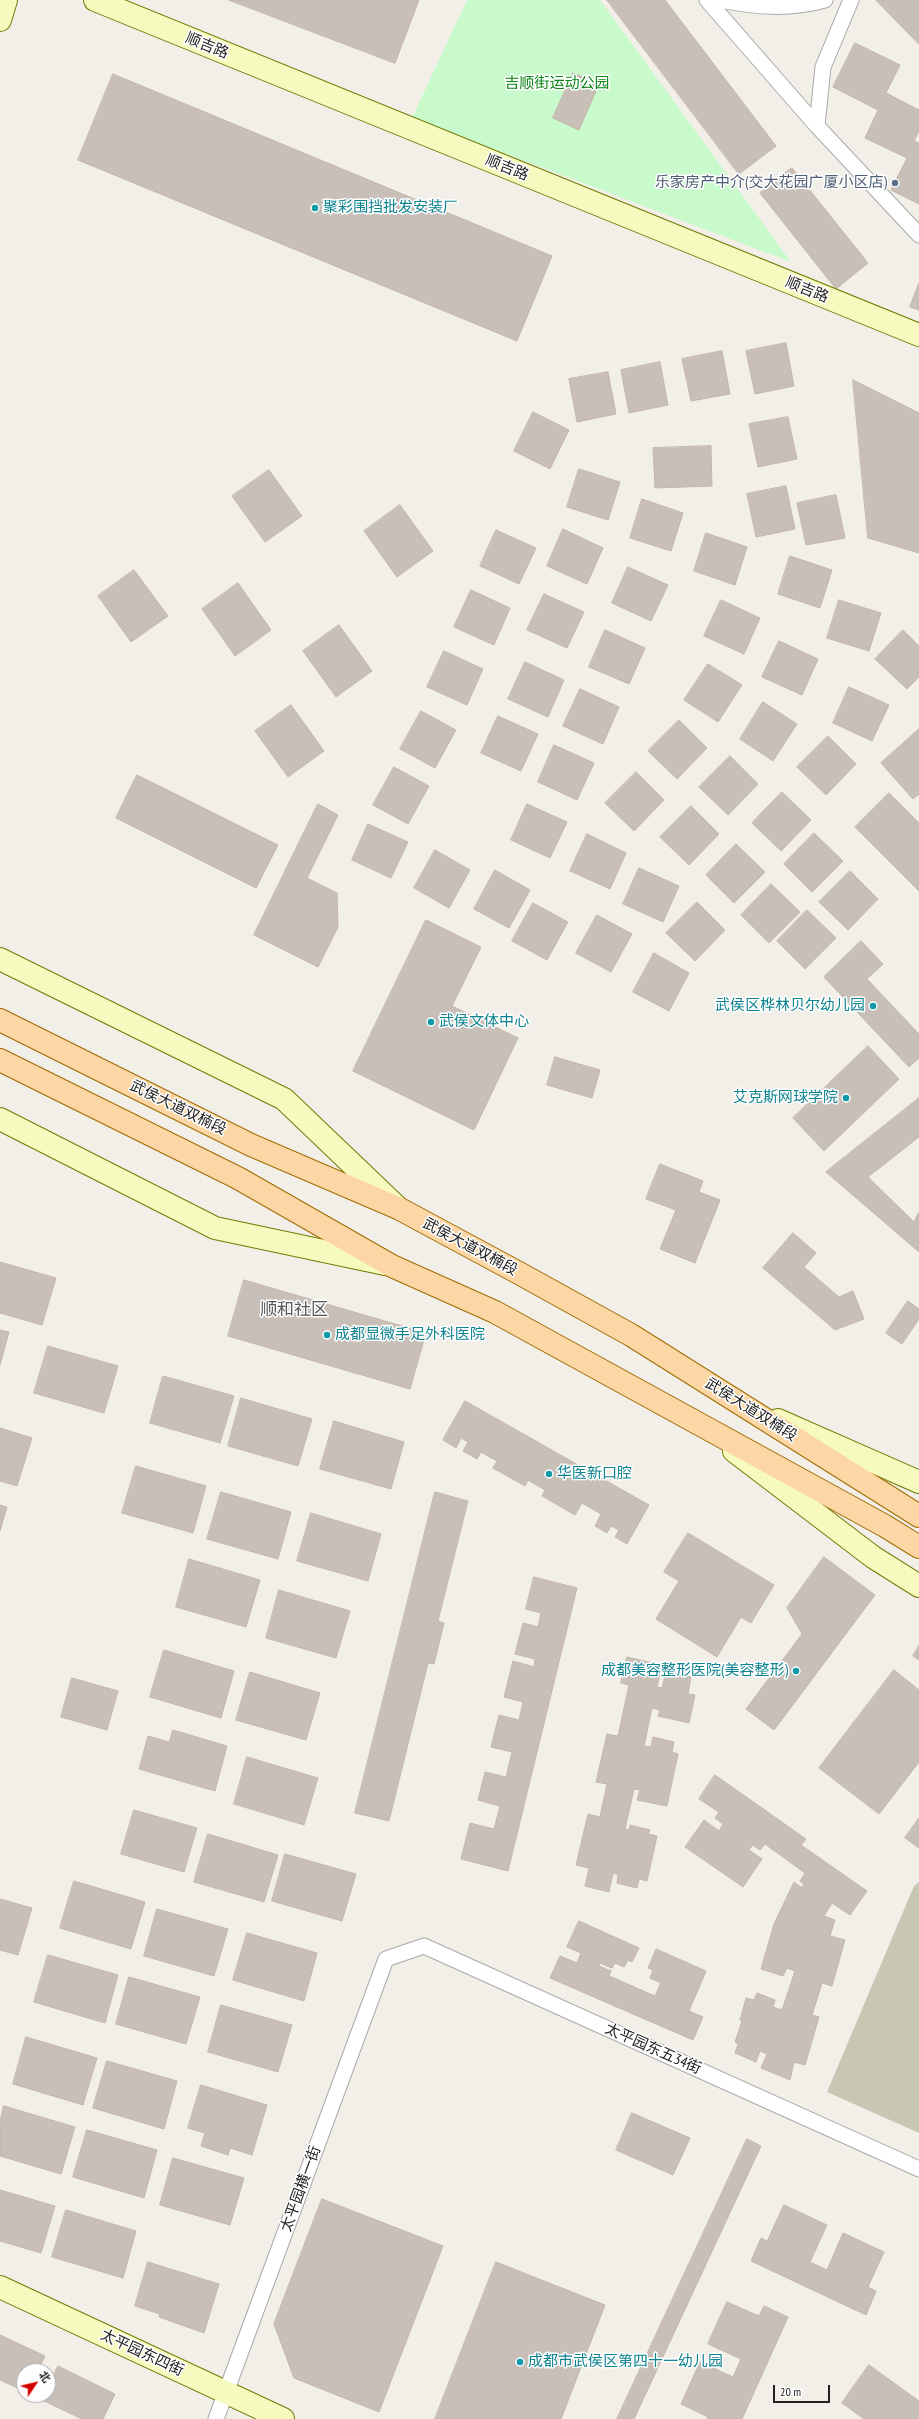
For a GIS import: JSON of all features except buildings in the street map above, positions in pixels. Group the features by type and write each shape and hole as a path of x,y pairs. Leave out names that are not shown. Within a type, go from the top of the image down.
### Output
{"main road":[{"name":"武侯大道双楠段","path":"0,1020 251,1145 400,1209 631,1335 910,1510"},
{"path":"0,1060 238,1178 392,1266 496,1312 885,1526 919,1547"}],"street":[{"path":"0,20 6,0"},
{"name":"顺吉路","path":"95,0 919,335"},
{"path":"707,0 818,126 919,235"},
{"path":"720,0 756,6 799,7 825,0"},
{"path":"818,126 823,67 851,0"},
{"path":"0,959 284,1099 400,1209"},
{"path":"0,1119 216,1228 392,1266"},
{"path":"741,1404 919,1482"},
{"path":"702,1426 873,1557 919,1586"},
{"name":"太平园东五34街","path":"386,1959 424,1946 919,2168"},
{"name":"太平园横一街","path":"216,2419 386,1959"},
{"name":"太平园东四街","path":"0,2287 283,2419"}],"shaded area":[{"path":"919,1882 919,2133 827,2092 914,1886"}],"green space":[{"name":"吉顺街运动公园","path":"467,0 600,0 791,262 412,118"}],"place":[{"name":"乐家房产中介(交大花园广厦小区店)","path":"895,183"},
{"name":"聚彩围挡批发安装厂","path":"315,208"},
{"name":"武侯区桦林贝尔幼儿园","path":"873,1006"},
{"name":"武侯文体中心","path":"431,1022"},
{"name":"艾克斯网球学院","path":"846,1098"},
{"name":"成都显微手足外科医院","path":"327,1335"},
{"name":"华医新口腔","path":"549,1474"},
{"name":"成都美容整形医院(美容整形)","path":"796,1671"},
{"name":"成都市武侯区第四十一幼儿园","path":"520,2362"}],"district":[{"name":"顺和社区","path":"294,1310"}]}
